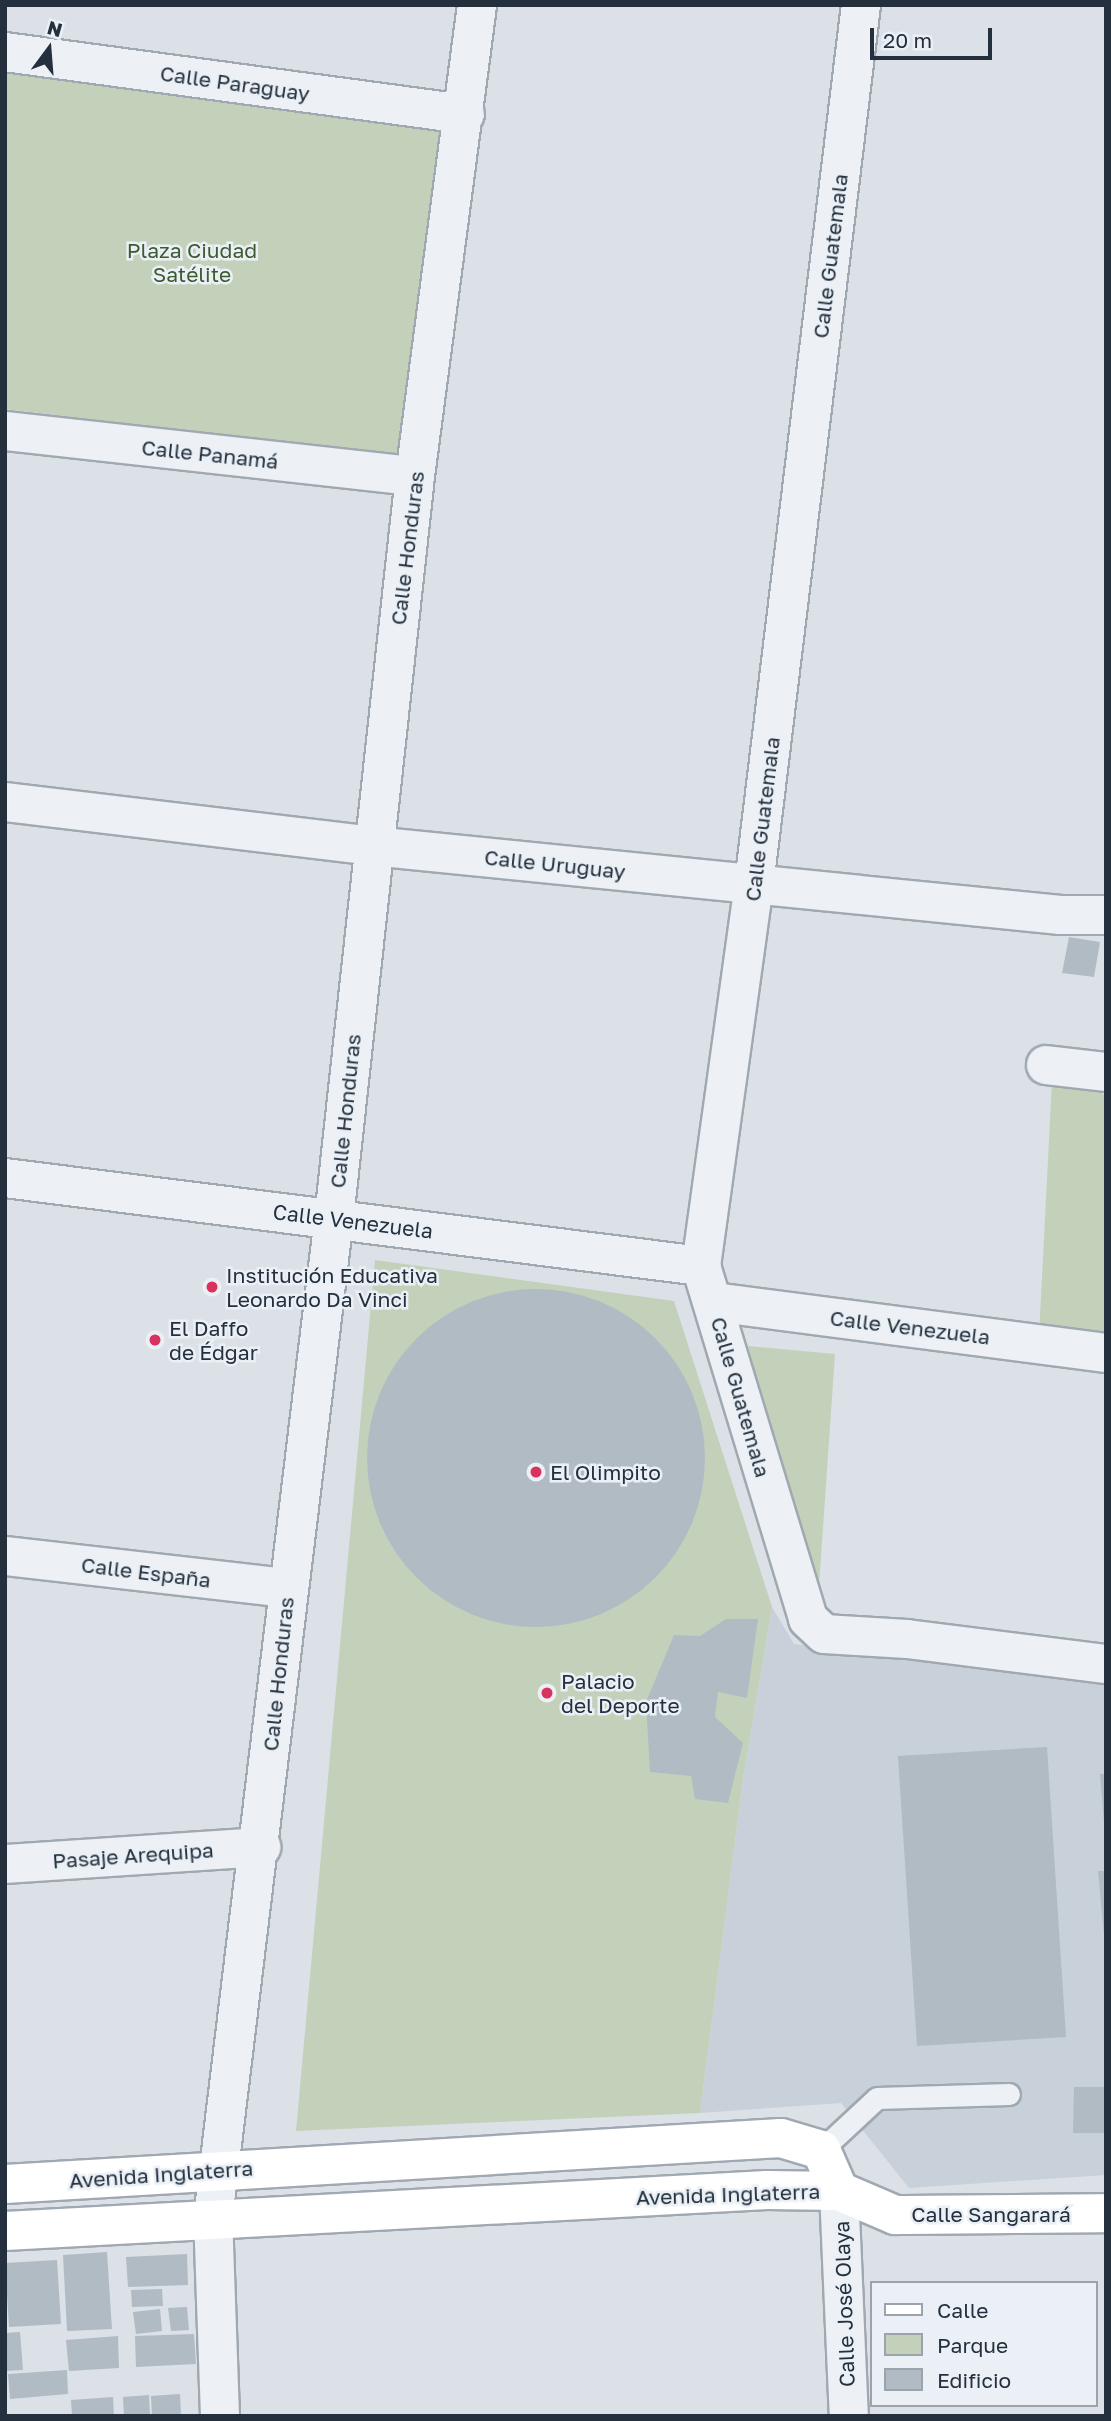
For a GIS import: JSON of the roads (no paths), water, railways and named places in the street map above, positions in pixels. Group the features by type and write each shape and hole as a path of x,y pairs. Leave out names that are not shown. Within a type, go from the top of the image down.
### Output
{"main road":[{"name":"Avenida Inglaterra","path":"5,2184 727,2139 781,2138 821,2151 839,2192 766,2190 5,2231"},
{"name":"Calle Sangarará","path":"839,2192 895,2215 1106,2213"}],"street":[{"name":"Calle Honduras","path":"220,2416 213,2218 261,1847 286,1588 334,1218 372,846 415,476 465,114 477,5"},
{"name":"Calle Guatemala","path":"861,5 754,884 701,1266 808,1619 824,1633 907,1639 1106,1664"},
{"name":"Calle Paraguay","path":"5,52 465,114"},
{"name":"Calle Panamá","path":"5,431 415,476"},
{"name":"Calle Uruguay","path":"5,802 372,846 1061,915 1106,915"},
{"path":"1046,1065 1105,1062"},
{"name":"Calle Venezuela","path":"5,1178 701,1266"},
{"name":"Calle Venezuela","path":"714,1302 1106,1353"},
{"name":"Calle España","path":"5,1556 286,1588"},
{"name":"Pasaje Arequipa","path":"5,1864 261,1847"},
{"name":"Calle José Olaya","path":"839,2192 849,2416"}],"lane":[{"path":"821,2151 877,2098 1009,2094"}],"place":[{"name":"Institución Educativa Leonardo Da Vinci","path":"212,1287"},
{"name":"El Daffo de Édgar","path":"155,1340"},
{"name":"El Olimpito","path":"536,1472"},
{"name":"Palacio del Deporte","path":"547,1693"}],"park label":[{"name":"Plaza Ciudad Satélite","path":"192,262"}]}
